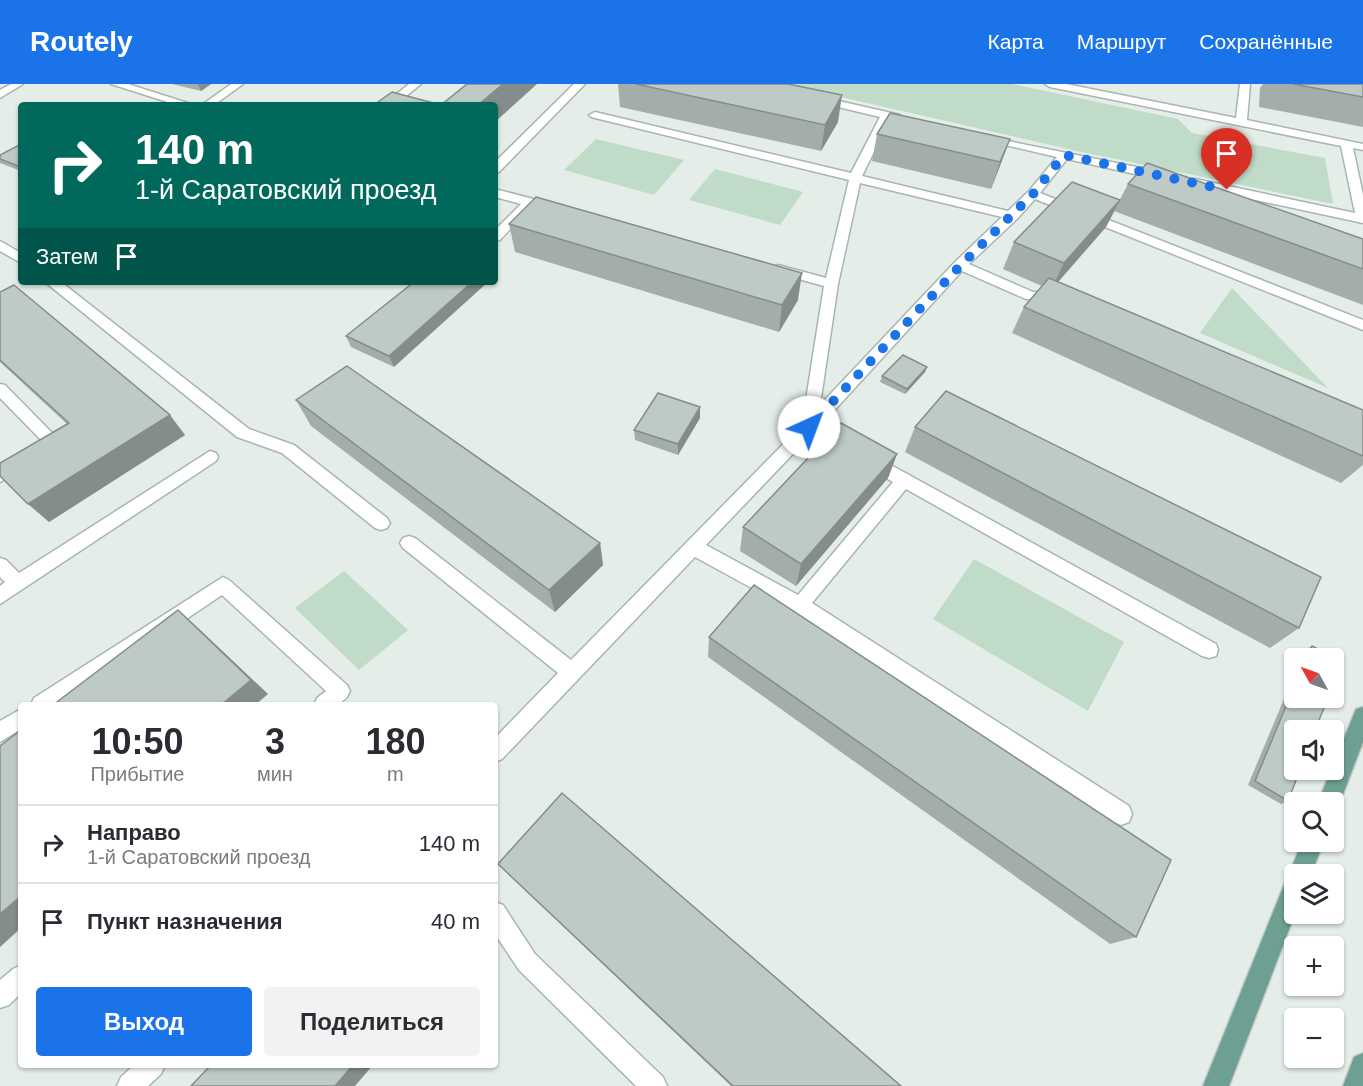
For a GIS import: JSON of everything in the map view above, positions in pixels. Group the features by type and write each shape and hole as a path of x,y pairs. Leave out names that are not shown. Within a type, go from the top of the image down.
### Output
{"main road":[{"path":"1333,792 1363,716"},
{"path":"1216,1086 1284,913"},
{"path":"1356,1086 1363,1066"}],"street":[{"path":"0,95 18,84"},
{"path":"116,84 179,102"},
{"path":"211,102 238,84"},
{"path":"392,102 416,84"},
{"path":"498,166 580,84"},
{"path":"1050,84 1363,147"},
{"path":"1241,123 1245,84"},
{"path":"807,97 908,120"},
{"path":"595,115 1013,216"},
{"path":"809,427 831,284 855,177 886,115"},
{"path":"975,135 1363,219 1346,144"},
{"path":"498,749 809,427 960,266 1013,216 1064,155"},
{"path":"498,194 529,202 498,234"},
{"path":"1033,194 1363,325"},
{"path":"0,245 18,257"},
{"path":"765,265 831,284"},
{"path":"960,266 1031,296 1060,296 1070,301"},
{"path":"56,285 243,433 288,449 381,523"},
{"path":"0,389 54,443 0,476"},
{"path":"809,427 1209,650"},
{"path":"0,596 210,457"},
{"path":"800,605 905,479"},
{"path":"410,543 572,672"},
{"path":"693,547 800,605 1121,814"},
{"path":"0,565 18,583"},
{"path":"46,702 223,585 340,691 327,702"},
{"path":"0,732 18,720"},
{"path":"498,918 527,962 654,1086"},
{"path":"0,996 18,980"},
{"path":"130,1086 149,1068"}],"green space":[{"path":"784,84 1012,84 1178,119 1192,133 1325,158 1333,204 1077,151"},
{"path":"596,139 684,160 654,195 564,170"},
{"path":"715,169 803,192 780,225 689,200"},
{"path":"1232,288 1328,388 1200,333"},
{"path":"974,559 1124,642 1088,711 933,619"},
{"path":"344,571 408,630 359,670 295,608"}],"building":[{"path":"467,84 503,84 482,102 445,102"},
{"path":"636,84 788,84 842,95 825,125"},
{"path":"1293,84 1363,84 1363,97"},
{"path":"392,92 430,102 378,102"},
{"path":"890,113 1010,139 1000,162 877,134"},
{"path":"18,146 18,166 0,159 0,155"},
{"path":"1147,163 1363,239 1363,269 1128,184"},
{"path":"1072,182 1120,200 1064,263 1014,242"},
{"path":"536,197 802,273 782,305 509,224"},
{"path":"1049,278 1363,410 1363,456 1024,307"},
{"path":"14,285 170,415 28,504 0,476 0,463 69,423 0,360 0,292"},
{"path":"410,285 469,285 389,356 346,336"},
{"path":"903,355 927,367 907,389 882,376"},
{"path":"347,366 600,543 549,590 296,400"},
{"path":"946,391 1321,577 1299,628 915,427"},
{"path":"658,393 700,407 678,444 634,430"},
{"path":"841,423 897,454 801,564 743,527"},
{"path":"754,585 1171,860 1136,937 709,637"},
{"path":"178,610 251,680 225,702 57,702"},
{"path":"1285,708 1324,708 1319,720 1284,720 1284,780 1296,780 1291,792 1284,792 1284,799 1255,781"},
{"path":"18,732 18,899 0,914 0,746"},
{"path":"562,793 901,1086 733,1086 498,864"},
{"path":"208,1068 350,1068 335,1086 191,1086"}],"route":[{"path":"809,427 960,266 1013,216 1064,155 1227,190"}]}
